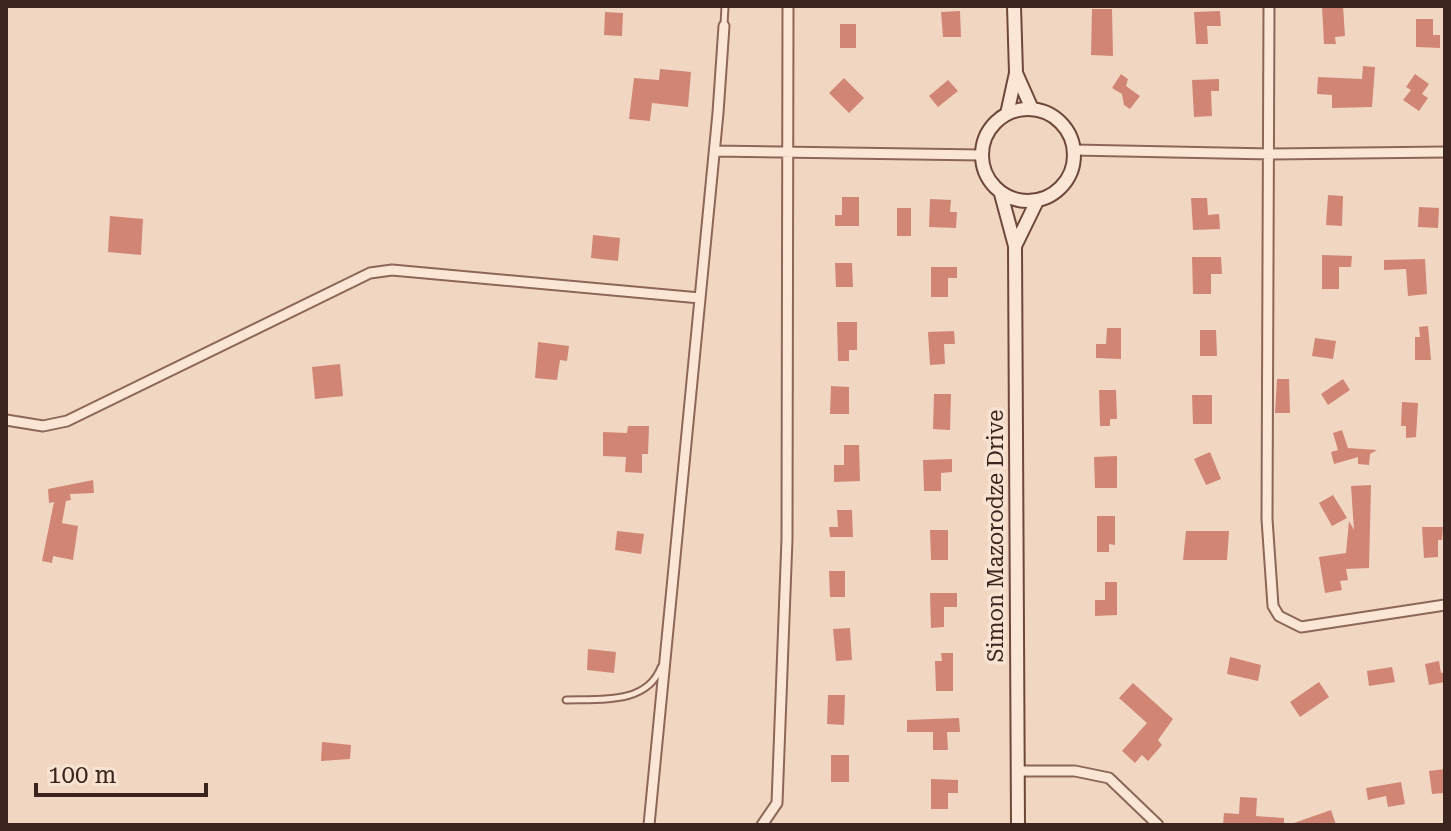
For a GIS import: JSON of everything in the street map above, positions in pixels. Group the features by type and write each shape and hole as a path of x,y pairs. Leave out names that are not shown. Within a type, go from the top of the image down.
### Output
{"street":[{"path":"762,825 777,803 787,539 788,6"},
{"path":"1007,114 1016,73 1014,6"},
{"path":"1269,6 1271,154 1267,519 1273,606 1279,616 1301,627 1445,605"},
{"path":"649,825 715,151 724,26"},
{"path":"1016,73 1032,109"},
{"path":"715,151 981,155 985,138 993,124 1007,114 1032,109 1055,118 1071,138 1074,150 1271,154 1445,152"},
{"name":"Simon Mazorodze Drive","path":"1015,246 1037,201 1053,195 1066,183 1073,167 1074,150"},
{"name":"Simon Mazorodze Drive","path":"981,155 986,177 1001,194 1015,246 1018,825"},
{"path":"1001,194 1025,202 1037,201"},
{"path":"6,420 43,426 67,421 370,273 392,270 700,298"},
{"path":"1018,771 1075,771 1109,778 1158,825"}],"lane":[{"path":"724,26 725,6"},
{"path":"566,700 627,698 651,681 663,662"}],"building":[{"path":"1322,6 1343,6 1345,36 1335,37 1336,44 1324,44"},
{"path":"1092,9 1112,9 1113,56 1091,55"},
{"path":"960,11 961,37 943,37 941,12"},
{"path":"1220,11 1221,26 1207,26 1208,44 1196,44 1194,12"},
{"path":"605,12 623,13 622,36 604,35"},
{"path":"1416,19 1433,19 1433,35 1440,35 1440,48 1416,47"},
{"path":"840,24 856,24 856,48 840,48"},
{"path":"1363,66 1375,67 1372,107 1332,108 1332,95 1317,94 1318,77 1362,79"},
{"path":"660,69 691,72 688,107 652,103 650,121 629,119 634,78 659,80"},
{"path":"1121,74 1128,79 1126,86 1140,96 1130,109 1124,105 1122,94 1112,88"},
{"path":"1415,74 1429,84 1422,94 1428,98 1419,111 1403,100 1411,90 1406,87"},
{"path":"844,78 864,98 849,113 829,93"},
{"path":"1219,79 1219,91 1211,91 1212,116 1194,117 1192,80"},
{"path":"948,80 958,91 938,107 929,96"},
{"path":"1328,195 1343,196 1342,226 1326,225"},
{"path":"842,197 859,197 859,226 835,226 835,215 842,215"},
{"path":"1191,198 1207,198 1208,215 1219,214 1220,229 1193,230"},
{"path":"930,199 951,200 950,212 957,212 956,228 929,227"},
{"path":"1419,207 1439,208 1438,228 1418,227"},
{"path":"897,208 911,208 911,236 897,236"},
{"path":"110,216 143,219 141,255 108,252"},
{"path":"593,235 620,238 618,261 591,258"},
{"path":"1322,255 1352,256 1351,267 1339,267 1339,289 1322,289"},
{"path":"1192,257 1221,257 1222,274 1211,274 1211,294 1193,294"},
{"path":"1425,259 1427,294 1408,296 1406,269 1384,270 1384,260"},
{"path":"835,263 852,263 853,287 836,287"},
{"path":"931,267 957,267 957,278 948,278 948,297 931,297"},
{"path":"837,322 857,322 857,350 849,350 849,361 838,361"},
{"path":"1428,326 1431,360 1415,360 1415,337 1420,337 1419,327"},
{"path":"1107,328 1121,328 1121,359 1096,358 1096,344 1106,344"},
{"path":"1200,330 1216,330 1217,356 1200,356"},
{"path":"954,331 955,344 944,344 945,364 930,365 928,332"},
{"path":"1315,338 1336,341 1333,359 1312,356"},
{"path":"538,342 569,346 567,361 560,360 557,380 535,378"},
{"path":"340,364 343,396 315,399 312,367"},
{"path":"1277,379 1289,379 1290,413 1275,413"},
{"path":"1343,379 1350,390 1328,405 1321,394"},
{"path":"831,386 849,387 849,414 830,414"},
{"path":"1099,390 1116,390 1117,419 1110,419 1110,426 1100,426"},
{"path":"934,394 951,394 950,430 933,429"},
{"path":"1192,395 1212,395 1212,424 1193,424"},
{"path":"1402,402 1418,403 1416,437 1406,438 1406,426 1401,426"},
{"path":"628,426 649,426 648,454 642,454 642,473 625,472 626,457 603,456 603,432 627,433"},
{"path":"1342,430 1348,448 1377,450 1370,454 1369,465 1358,464 1358,457 1334,464 1331,452 1338,450 1333,433"},
{"path":"844,445 859,445 860,481 834,482 834,465 844,465"},
{"path":"1210,452 1221,479 1206,485 1194,459"},
{"path":"1117,456 1117,488 1095,488 1094,457"},
{"path":"952,459 952,472 941,473 941,491 924,491 923,460"},
{"path":"93,480 94,493 70,494 71,500 66,501 62,523 78,526 73,560 53,556 52,563 42,561 54,502 49,503 48,489"},
{"path":"1371,485 1369,568 1346,569 1348,580 1340,581 1342,590 1325,593 1319,557 1346,553 1349,521 1354,530 1351,486"},
{"path":"1333,495 1347,518 1332,526 1319,503"},
{"path":"837,510 852,510 853,537 830,537 829,527 838,527"},
{"path":"1097,516 1115,516 1115,545 1109,544 1109,552 1097,552"},
{"path":"1422,527 1443,527 1442,540 1438,540 1438,557 1424,558"},
{"path":"930,530 948,530 948,560 931,560"},
{"path":"617,531 644,534 641,554 615,550"},
{"path":"1186,531 1229,531 1227,560 1183,560"},
{"path":"829,571 845,571 845,597 830,597"},
{"path":"1105,582 1117,582 1117,615 1095,616 1095,600 1105,600"},
{"path":"930,593 957,593 957,607 944,607 944,627 931,628"},
{"path":"850,628 852,660 836,661 833,629"},
{"path":"588,649 616,652 614,673 587,670"},
{"path":"941,653 953,653 953,691 936,691 935,661 942,661"},
{"path":"1230,657 1261,665 1258,681 1227,674"},
{"path":"1439,661 1441,673 1445,672 1445,682 1429,685 1425,664"},
{"path":"1392,667 1395,682 1369,686 1367,671"},
{"path":"1319,682 1329,697 1300,717 1290,702"},
{"path":"1133,683 1173,719 1158,740 1162,745 1148,761 1142,755 1135,763 1122,751 1147,723 1119,698"},
{"path":"828,695 845,695 844,725 827,724"},
{"path":"959,718 960,732 947,732 948,750 933,750 933,732 907,732 907,720"},
{"path":"322,742 351,745 350,759 321,761"},
{"path":"831,755 849,755 849,782 831,782"},
{"path":"1445,769 1445,793 1432,794 1429,771"},
{"path":"931,779 958,780 958,793 948,793 948,809 931,809"},
{"path":"1401,782 1405,804 1388,807 1386,796 1368,800 1366,788"},
{"path":"1240,797 1257,798 1256,816 1284,818 1284,825 1223,825 1224,813 1239,814"},
{"path":"1331,810 1336,825 1291,824"}]}
